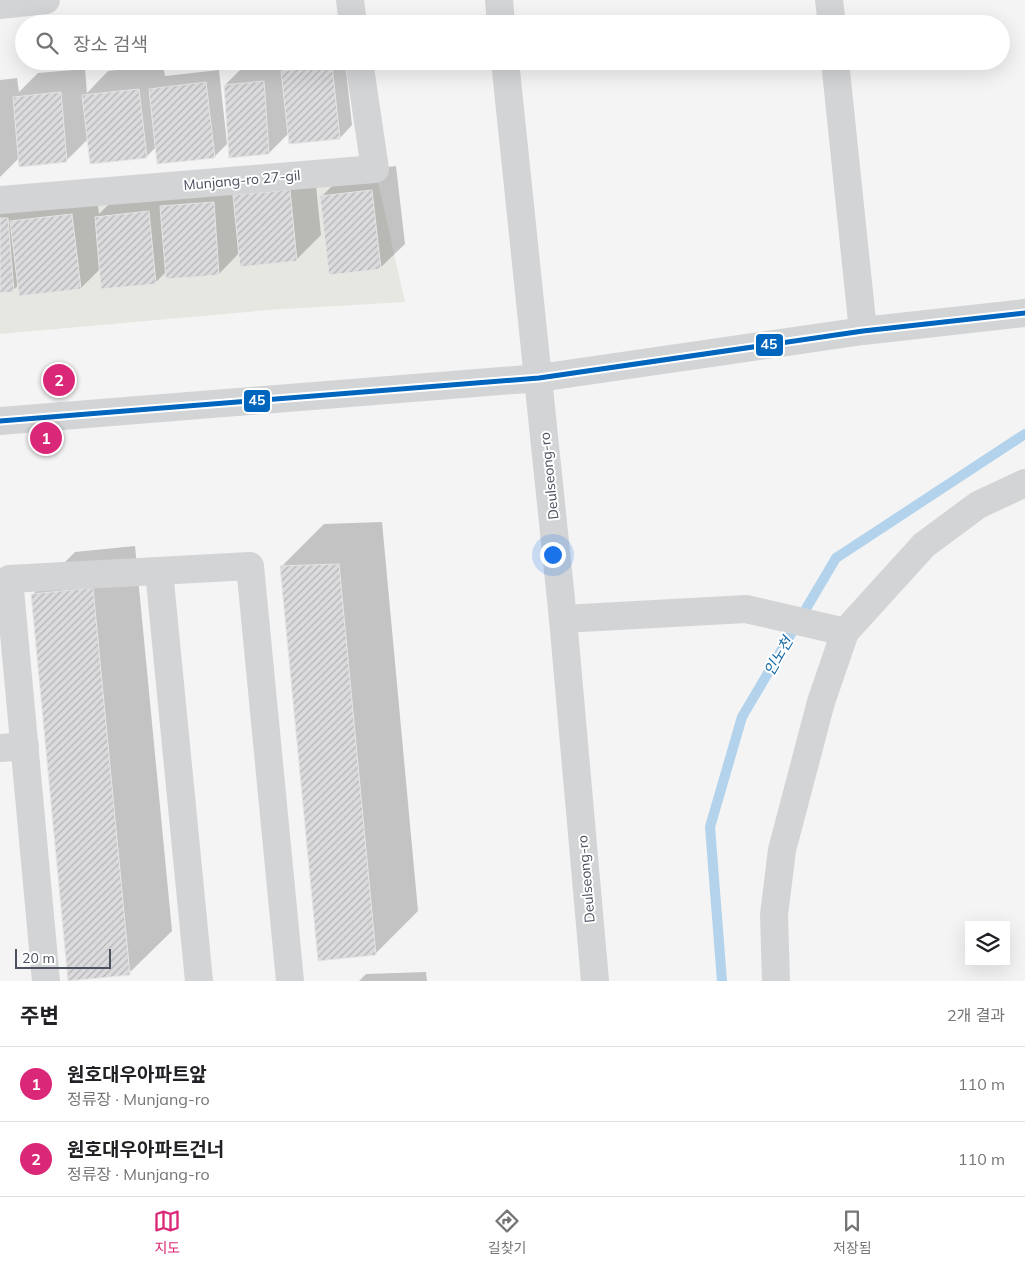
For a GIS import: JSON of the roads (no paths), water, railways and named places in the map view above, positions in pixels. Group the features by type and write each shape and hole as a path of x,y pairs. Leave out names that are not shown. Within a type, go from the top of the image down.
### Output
{"street":[{"path":"0,5 46,0"},
{"path":"350,0 352,15"},
{"path":"498,0 500,15"},
{"path":"829,0 831,15"},
{"name":"Munjang-ro 27-gil","path":"0,200 375,169 360,70"},
{"name":"Deulseong-ro","path":"506,70 563,618 595,981"},
{"path":"836,70 862,331"},
{"path":"0,421 539,378 862,331 1025,313"},
{"path":"776,981 774,915 782,850 821,702 832,630 924,545 978,505 1025,483"},
{"path":"46,981 12,747 10,579 250,566 290,981"},
{"path":"159,571 199,981"},
{"path":"563,618 746,609 832,630"}],"waterway":[{"name":"인노천","path":"722,981 710,827 742,717 836,558 1025,434"}],"place":[{"name":"원호대우아파트건너","path":"59,380"},
{"name":"원호대우아파트앞","path":"46,438"}]}
